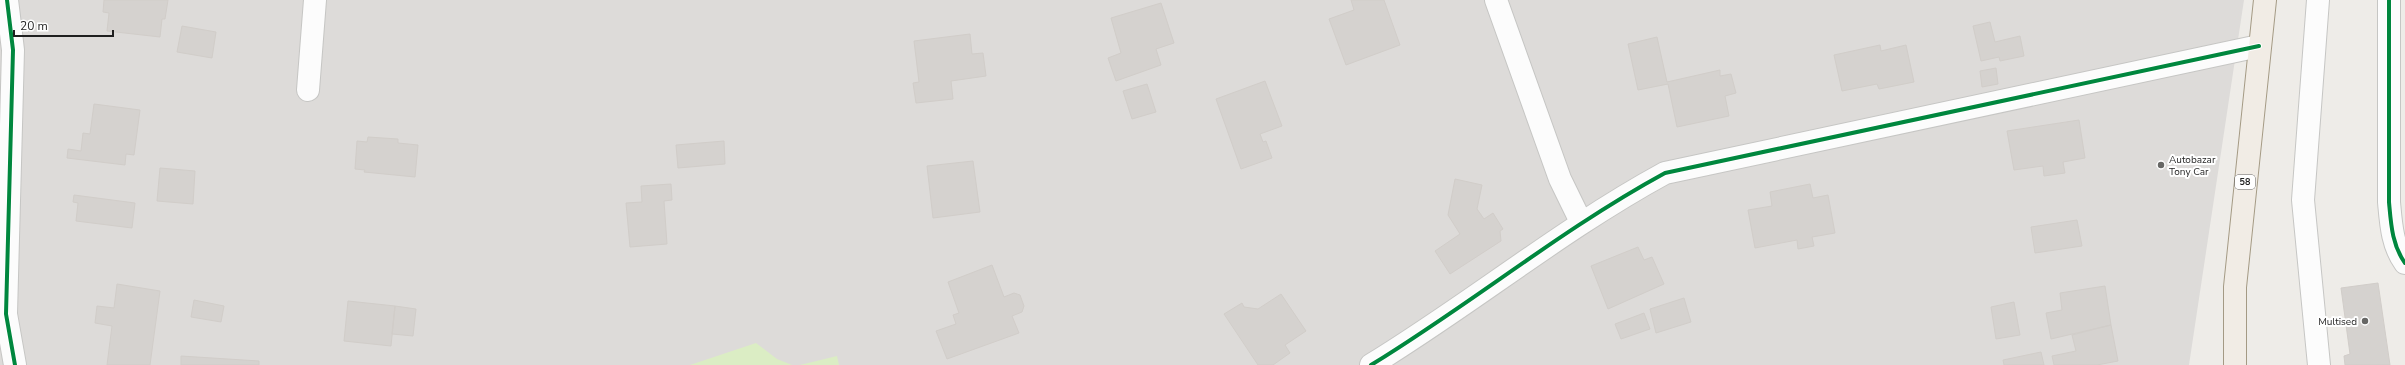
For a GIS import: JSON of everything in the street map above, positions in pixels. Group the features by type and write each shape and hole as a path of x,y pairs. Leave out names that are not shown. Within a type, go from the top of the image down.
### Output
{"main road":[{"name":"58","path":"2235,365 2235,287 2265,0"}],"street":[{"path":"7,0 13,50 6,314 15,365"},
{"path":"308,90 315,0"},
{"path":"2318,0 2303,200 2319,365"},
{"path":"2389,0 2389,202 2392,232 2398,254 2405,263"},
{"path":"1500,3 1560,179 1582,222"},
{"path":"1371,365 1406,344 1582,222 1621,197 1664,173 2259,46"}],"shaded area":[{"path":"0,0 2244,0 2189,365 0,365"}],"green space":[{"path":"756,343 777,359 792,365 690,365"},
{"path":"837,356 839,365 800,365"}],"building":[{"path":"104,0 168,0 165,19 162,19 160,37 107,31 109,13 103,12"},
{"path":"1351,0 1384,0 1400,45 1346,65 1329,19 1354,10"},
{"path":"1161,3 1174,43 1156,49 1161,65 1116,81 1108,58 1121,53 1111,18"},
{"path":"1990,22 1995,42 2020,36 2024,56 2000,61 1999,57 1981,61 1973,26"},
{"path":"182,26 216,32 212,58 177,52"},
{"path":"970,34 972,54 983,53 986,76 951,81 953,99 916,103 913,83 919,82 914,41"},
{"path":"1657,37 1667,82 1720,70 1720,76 1731,74 1736,93 1725,96 1729,116 1677,127 1668,84 1638,90 1628,44"},
{"path":"1880,45 1881,51 1906,45 1914,82 1879,89 1877,84 1842,91 1834,55"},
{"path":"1996,68 1998,84 1982,87 1980,71"},
{"path":"1265,81 1282,126 1260,134 1263,142 1266,141 1272,158 1241,169 1216,99"},
{"path":"1147,84 1156,112 1132,119 1123,91"},
{"path":"94,104 140,110 134,155 126,154 125,165 67,158 68,149 81,151 83,133 90,134"},
{"path":"2079,120 2085,158 2063,162 2065,173 2044,176 2043,166 2014,170 2007,131"},
{"path":"368,137 398,139 398,143 418,145 415,177 364,172 365,170 355,169 357,141 367,142"},
{"path":"724,141 725,164 678,168 676,145"},
{"path":"973,161 980,212 933,218 927,166"},
{"path":"160,168 195,171 193,204 157,201"},
{"path":"1455,179 1482,185 1477,209 1484,219 1493,213 1503,229 1500,231 1501,241 1450,274 1435,251 1460,234 1448,215"},
{"path":"671,184 672,200 664,201 667,244 630,247 626,203 642,202 641,186"},
{"path":"1810,184 1813,198 1828,195 1835,233 1812,237 1814,246 1798,249 1797,240 1755,248 1748,210 1772,206 1770,192"},
{"path":"74,195 135,203 132,228 76,221 78,203 73,202"},
{"path":"2077,220 2082,246 2035,253 2031,227"},
{"path":"1638,247 1644,260 1652,257 1664,284 1608,309 1591,266"},
{"path":"992,265 1004,297 1014,293 1020,295 1024,306 1022,312 1012,316 1019,333 947,359 936,331 956,324 953,315 959,313 948,282"},
{"name":"Multised","path":"2378,283 2390,365 2345,365 2344,356 2350,354 2341,288"},
{"path":"117,284 160,291 150,365 107,365 112,326 95,323 97,306 114,308"},
{"path":"2105,286 2111,325 2051,339 2046,313 2062,310 2060,293"},
{"path":"1281,294 1306,331 1285,345 1290,353 1273,365 1258,365 1224,314 1242,303 1244,307 1258,309"},
{"path":"1684,298 1691,322 1656,333 1650,309"},
{"path":"194,300 224,306 221,322 191,317"},
{"path":"348,301 395,306 391,346 344,341"},
{"path":"2014,302 2020,335 1996,339 1991,307"},
{"path":"395,306 416,309 413,336 392,334"},
{"path":"1644,313 1650,329 1621,339 1615,324"},
{"path":"2111,325 2118,361 2097,365 2054,365 2052,356 2076,351 2072,335"},
{"path":"2041,352 2044,365 2004,365 2003,360"},
{"path":"181,356 259,361 259,365 181,365"}],"cycle path":[{"path":"7,0 13,50 6,314 15,365"},
{"path":"2389,0 2389,202 2395,242 2397,249 2405,263"},
{"path":"1371,365 1445,317 1553,242 1627,195 1665,173 2259,46"}],"place":[{"name":"Autobazar Tony Car","path":"2161,165"},
{"name":"Multised","path":"2365,321"}]}
